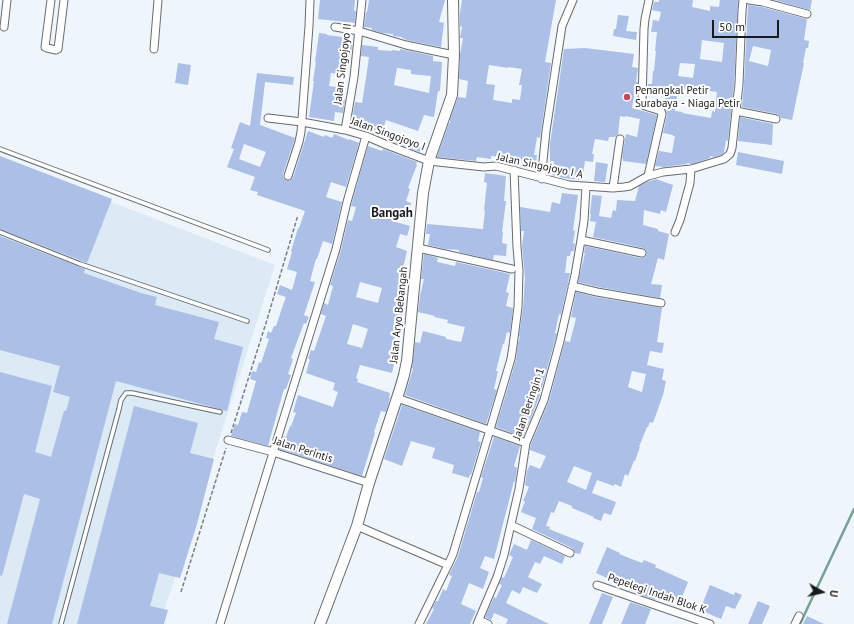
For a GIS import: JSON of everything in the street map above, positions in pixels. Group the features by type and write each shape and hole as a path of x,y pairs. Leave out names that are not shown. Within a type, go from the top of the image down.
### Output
{"street":[{"path":"4,27 8,0"},
{"path":"51,0 45,47 56,50 58,49 64,0"},
{"path":"154,49 158,0"},
{"path":"288,176 299,142 302,122 310,0"},
{"name":"Jalan Singojoyo II","path":"345,130 354,77 362,0"},
{"name":"Jalan Aryo Bebangah","path":"320,624 357,526 369,483 404,375 407,360 421,213 429,161 452,95 454,55 453,0"},
{"path":"542,179 546,131 562,26 573,0"},
{"path":"648,176 662,114 661,111 645,106 642,103 644,24 649,0"},
{"path":"744,0 742,10 739,84 736,111 776,119"},
{"path":"749,0 807,14"},
{"path":"335,27 359,31 454,55"},
{"name":"Jalan Singojoyo I A","path":"429,161 484,167 496,166 569,185 613,188 630,186 648,176 663,172 691,169 724,159 730,154 732,148 736,111"},
{"name":"Jalan Singojoyo I","path":"268,118 302,122 345,130 366,136 429,161"},
{"path":"220,624 336,249 347,202 366,136"},
{"path":"613,188 620,139"},
{"path":"675,232 680,220 690,183 691,169"},
{"path":"419,624 448,565 459,536 514,346 518,306 519,270 514,170"},
{"name":"Jalan Beringin 1","path":"478,622 497,577 519,489 526,443 544,400 560,341 581,240 584,222 586,187"},
{"path":"581,240 642,253"},
{"path":"418,248 512,269"},
{"path":"572,286 597,292 661,303"},
{"path":"397,398 526,443"},
{"name":"Jalan Perintis","path":"228,440 273,452 369,483"},
{"path":"511,525 570,553"},
{"path":"357,526 448,565"},
{"name":"Pepelegi Indah Blok K","path":"597,585 710,624"},
{"path":"795,624 799,616"},
{"path":"478,622 488,624"}],"lane":[{"path":"0,149 268,250"},
{"path":"0,232 80,264 247,321"},
{"path":"61,624 121,400 126,394 132,392 220,412"}],"path":[{"path":"181,592 266,324 298,215"}],"shaded area":[{"path":"0,159 275,265 160,624 0,624"}],"building":[{"path":"320,0 355,0 355,23 318,19"},
{"path":"369,0 445,0 439,22 444,23 441,47 407,40 402,37 393,36 393,34 382,33 372,30 372,28 364,27"},
{"path":"462,0 556,0 545,62 551,63 540,138 537,137 534,155 537,155 536,163 511,160 512,158 491,156 491,159 477,157 476,161 437,157 458,97 466,98 468,81 459,79 460,55 463,38 460,38 462,27 460,26","holes":["489,65 522,69 519,85 522,85 520,100 512,99 512,103 493,100 495,85 486,84"]},
{"path":"659,0 693,0 692,7 710,11 710,6 719,7 720,0 738,0 734,84 728,141 726,140 722,155 714,157 710,156 710,158 692,164 687,163 664,167 655,166 659,151 672,153 675,136 663,133 667,115 664,107 666,96 647,93 648,84 652,84 656,51 657,32 651,32 653,20 659,21 661,12 652,10 654,2 659,2","holes":["702,40 724,43 722,62 700,59","680,63 695,64 693,78 678,76","678,88 717,92 715,112 712,111 711,118 675,111"]},
{"path":"775,0 812,0 810,10"},
{"path":"748,5 762,7 807,19 804,40 809,41 808,48 806,48 792,120 781,118 777,114 742,107","holes":["753,46 771,50 768,66 749,61"]},
{"path":"618,15 629,16 626,31 637,32 636,40 613,36 614,29 616,29"},
{"path":"319,33 349,38 349,44 352,44 351,55 344,54 343,65 339,65 338,74 331,73 329,86 342,88 340,99 345,100 343,113 335,112 334,121 309,117"},
{"path":"362,45 378,47 378,50 400,51 400,49 433,56 433,61 442,62 440,91 438,91 434,117 424,115 418,131 386,120 382,132 360,128 360,125 351,123 355,102 362,103 366,78 369,57 361,56","holes":["397,68 411,70 411,74 431,76 429,93 394,85"]},
{"path":"585,48 634,54 632,67 638,68 636,82 638,82 637,92 635,91 632,108 657,115 646,164 623,161 622,158 626,134 637,137 640,119 620,116 618,135 615,137 609,137 608,141 595,139 592,154 594,154 593,162 585,161 582,180 552,175 554,161 550,161 550,144 564,49"},
{"path":"178,63 191,65 188,85 175,83"},
{"path":"257,73 294,77 293,85 265,82 260,125 295,138 283,174 285,180 289,181 293,178 308,131 324,137 325,135 332,138 334,134 359,143 346,187 331,182 326,197 342,202 332,244 323,241 316,259 310,281 315,282 304,315 309,317 306,324 304,323 291,358 293,359 288,374 291,375 286,389 284,389 268,446 231,436 235,424 238,425 242,412 247,413 256,381 250,379 252,371 256,372 259,362 261,363 269,339 266,338 268,331 271,333 274,326 276,326 286,297 277,294 280,285 292,290 297,272 287,269 298,228 305,211 257,195 258,192 250,190 255,177 227,167 234,149 231,148 240,122 250,126","holes":["244,144 266,152 260,167 239,159"]},
{"path":"740,117 773,124 772,145 738,141"},
{"path":"387,135 422,147 420,152 386,139"},
{"path":"368,146 382,151 383,149 417,162 408,188 410,189 406,201 411,203 409,211 400,209 396,222 410,226 407,236 400,234 396,247 407,251 403,268 405,268 403,275 405,275 398,302 402,303 399,311 403,312 389,354 396,356 392,373 360,365 356,378 358,379 357,382 390,393 386,412 381,411 362,476 279,449 284,436 286,437 296,413 293,412 298,395 333,407 338,392 333,390 335,383 306,373 311,350 314,351 326,316 321,314 324,303 328,305 333,286 330,285 341,250 348,220 352,221 356,207 351,206","holes":["360,282 382,288 378,303 356,297","353,324 368,329 362,348 347,344"]},
{"path":"738,152 784,161 782,174 736,165"},
{"path":"0,156 112,199 87,263 0,229"},
{"path":"596,162 608,164 605,182 594,181"},
{"path":"485,173 506,176 504,201 506,201 502,243 507,244 506,256 494,255 493,260 459,252 459,250 445,249 428,245 430,234 426,234 427,224 483,229 487,183 484,182"},
{"path":"656,179 673,185 666,212 661,210 660,214 644,210 643,225 669,234 664,260 658,258 651,284 662,285 660,298 578,282 585,253 585,246 641,258 645,257 647,254 646,250 643,248 593,237 596,222 590,221 592,195 602,196 599,216 611,218 613,210 616,211 617,200 635,201 639,186"},
{"path":"562,193 578,195 573,230 575,231 573,243 575,244 574,251 571,251 570,256 567,256 565,273 570,273 561,315 559,314 555,333 557,334 539,398 523,437 496,427 516,360 520,337 525,278 522,246 524,231 521,231 520,207 550,212 552,202 560,204"},
{"path":"0,236 85,269 84,273 157,297 155,305 219,322 214,339 243,347 227,411 116,381 52,624 7,624 40,499 24,494 2,576 0,575 0,372 52,386 35,452 51,457 64,411 66,411 70,397 53,392 60,366 0,350"},
{"path":"424,254 438,258 437,262 455,266 456,262 510,274 506,292 509,293 506,306 513,308 510,333 507,332 501,351 496,371 498,371 494,389 497,390 486,424 405,395 413,369 415,342 420,343 423,331 446,337 446,339 461,342 465,327 447,323 448,320 418,312 424,279 421,279"},
{"path":"576,292 596,297 662,308 657,342 664,343 662,353 650,351 647,365 664,369 662,380 666,381 663,395 653,423 650,422 647,427 635,461 628,476 625,474 621,487 597,480 592,493 616,502 611,515 604,513 601,521 559,501 554,513 551,512 546,526 550,527 549,529 584,543 580,554 575,553 572,548 532,529 536,518 521,512 525,501 523,501 529,487 525,485 527,471 530,465 540,469 546,456 530,450 531,444 549,401 565,341 570,342 576,318 571,317","holes":["632,371 646,374 642,392 628,387","574,466 592,473 586,490 567,482"]},
{"path":"402,405 480,432 478,441 481,442 469,478 452,473 454,465 432,458 435,448 411,441 402,466 384,459"},
{"path":"134,406 198,423 190,453 214,459 197,524 180,578 159,573 150,606 168,610 164,624 77,624"},
{"path":"494,437 520,446 514,466 517,468 515,482 514,481 494,559 485,556 480,568 489,572 483,589 469,583 461,604 476,611 470,624 426,624 434,609 432,608 436,601 438,601 443,589 446,591 452,576 449,575 458,556 477,492 479,492 483,478 481,477"},
{"path":"531,540 565,556 562,564 544,556 540,564 535,562 528,577 542,584 537,593 523,587 520,594 512,590 506,603 549,624 506,624 508,619 494,613 491,620 485,617 494,597 496,598 502,585 499,584 502,577 504,578 513,557 509,555 514,544 527,550"},
{"path":"607,547 620,553 619,554 642,563 644,560 656,565 655,567 688,582 680,602 661,594 658,599 656,598 655,600 634,592 635,591 596,573"},
{"path":"710,585 734,595 735,592 742,595 735,609 726,606 721,619 700,610"},
{"path":"602,593 613,597 602,624 589,624"},
{"path":"758,601 770,606 762,624 748,624"},
{"path":"630,602 651,609 645,624 621,624"},
{"path":"807,616 824,624 803,624"}],"waterway":[{"path":"800,624 854,509"}],"place":[{"name":"Penangkal Petir Surabaya - Niaga Petir","path":"627,97"}],"district":[{"name":"Bangah","path":"392,213"}]}
